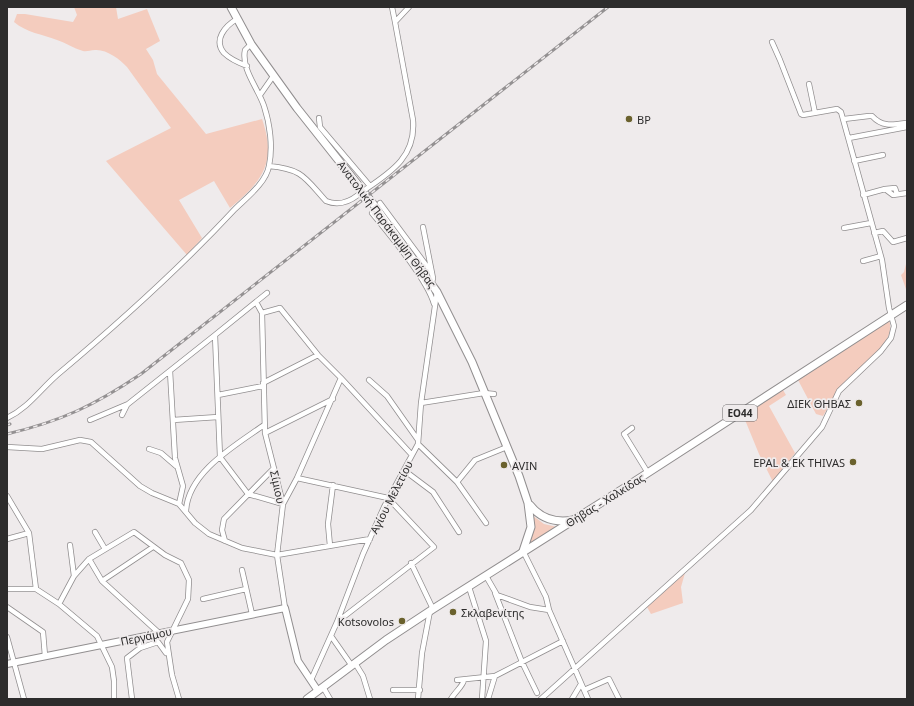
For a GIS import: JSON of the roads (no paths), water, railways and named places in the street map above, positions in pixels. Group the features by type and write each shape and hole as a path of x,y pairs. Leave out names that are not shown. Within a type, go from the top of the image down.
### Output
{"main road":[{"name":"Ανατολική Παράκαμψη Θήβας","path":"231,7 251,44 314,130 374,204 437,292 457,331 484,393 507,447 528,503 531,527 523,551"},
{"name":"Θήβας - Χαλκίδας","path":"308,699 354,664 431,610 648,473 907,306"},
{"path":"528,503 540,515 548,519 561,521 573,520"}],"street":[{"path":"269,166 299,173 308,180 326,201 331,203 349,201 396,167 408,152 413,134 413,120 392,7"},
{"path":"395,22 409,7"},
{"path":"237,19 226,26 223,31 220,39 221,48 225,54 247,66"},
{"path":"541,699 574,668 736,526 761,500 822,427 839,391 886,345 893,332 881,256 840,109 803,115 801,114 772,42"},
{"path":"7,418 29,404 56,376 84,354 183,264 268,173 270,135 264,106 244,60 245,50 251,44"},
{"path":"260,95 274,75"},
{"path":"809,84 815,113"},
{"path":"844,119 872,116 878,123 886,125 906,124"},
{"path":"319,118 320,127 368,188"},
{"path":"849,138 906,124"},
{"path":"854,161 883,155"},
{"path":"863,195 895,188 897,194 907,193"},
{"path":"380,203 432,273"},
{"path":"372,213 414,269 428,291 434,304"},
{"path":"844,228 871,223"},
{"path":"423,227 425,244 432,273 432,283"},
{"path":"874,232 883,231 893,242 907,238"},
{"path":"863,261 881,256"},
{"name":"Αγίου Μελετίου","path":"311,680 337,622 388,498 405,471 418,442 421,403 434,304 437,292"},
{"path":"90,420 126,405 267,293"},
{"path":"256,302 262,313 280,308 318,355 412,455"},
{"name":"Σίμιου","path":"262,313 264,425 283,504 277,554 285,608 298,661 311,680"},
{"path":"215,335 220,457 248,494 283,504 297,478 341,378"},
{"path":"218,395 263,384 318,355"},
{"path":"170,371 176,466 182,486 179,504"},
{"path":"369,380 387,396 418,442 458,482 486,523"},
{"path":"421,403 484,393 494,394"},
{"path":"265,433 333,399"},
{"path":"122,415 126,405"},
{"path":"173,420 218,417"},
{"path":"186,511 189,497 207,469 220,457 264,425"},
{"path":"632,428 624,434 648,473"},
{"path":"7,447 42,448 85,440 100,448 113,464 140,486 152,493 179,504 195,523 206,532 242,548 277,554 370,539"},
{"path":"458,482 475,460 507,447"},
{"path":"148,449 161,453 176,466"},
{"path":"225,541 222,530 224,519 274,468"},
{"path":"405,471 433,492 459,532"},
{"path":"297,478 388,498 433,544 432,549 337,622"},
{"path":"330,546 328,524 333,485"},
{"path":"7,496 29,533 36,589"},
{"path":"94,532 105,549"},
{"path":"59,604 74,576 89,559 134,532 153,547 182,563 189,580 188,599 178,622 171,630 167,642 168,656 179,699"},
{"path":"7,539 29,533"},
{"path":"70,545 74,576"},
{"path":"102,581 153,547"},
{"path":"523,551 546,597 549,610 588,699"},
{"path":"89,559 102,581 159,633"},
{"path":"411,564 431,610 422,653 420,690 418,699"},
{"path":"242,570 252,614"},
{"path":"486,576 495,593 522,662 537,693"},
{"path":"469,586 486,641 482,699"},
{"path":"7,589 36,589 59,604 91,630 102,645 114,673 114,699"},
{"path":"203,599 246,589"},
{"path":"495,593 530,607 549,610"},
{"path":"7,607 43,632 45,656"},
{"name":"Περγάμου","path":"7,664 285,608"},
{"path":"331,636 363,676 370,699"},
{"path":"138,638 140,648"},
{"path":"7,640 15,662 24,699"},
{"path":"458,680 495,676 562,641"},
{"path":"132,699 126,658 140,648 158,642 168,656"},
{"path":"488,699 495,676"},
{"path":"584,690 610,679 619,699"},
{"path":"311,680 330,699"},
{"path":"451,699 455,691 463,684 464,680"},
{"path":"572,699 581,684"},
{"path":"393,690 420,690"}],"railway":[{"path":"7,434 45,424 77,411 108,395 141,374 608,7"}],"place":[{"name":"BP","path":"629,119"},
{"name":"ΔΙΕΚ ΘΗΒΑΣ","path":"859,403"},
{"name":"EPAL & EK THIVAS","path":"853,462"},
{"name":"AVIN","path":"504,465"},
{"name":"Σκλαβενίτης","path":"453,612"},
{"name":"Kotsovolos","path":"402,621"}]}
